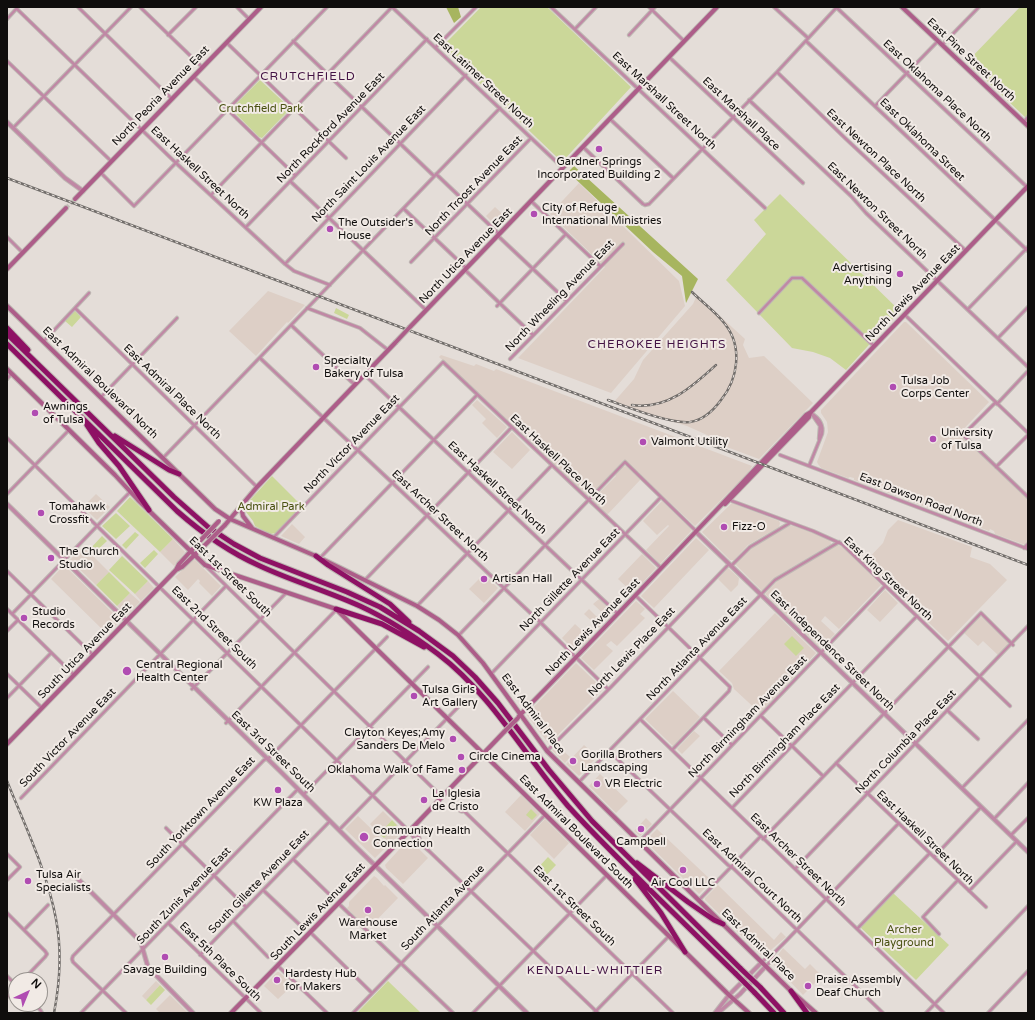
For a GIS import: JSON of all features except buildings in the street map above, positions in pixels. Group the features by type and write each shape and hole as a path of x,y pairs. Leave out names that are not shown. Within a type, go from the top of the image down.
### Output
{"highway":[{"path":"7,328 24,344 41,367"},
{"path":"7,334 187,510 223,537 260,558 366,600 419,630"},
{"path":"7,344 177,511 217,543 259,566 376,614 411,634 441,656 486,700 566,804 592,832 774,1013"},
{"path":"81,416 99,443 122,471 149,510"},
{"path":"106,431 163,467 179,474"},
{"path":"318,557 328,565 390,604 456,660 485,688 564,789 592,820 621,851 760,987 784,1013"},
{"path":"336,609 389,628 441,656"},
{"path":"621,851 688,902 714,920 723,924"},
{"path":"627,867 661,913 685,952"},
{"path":"791,991 807,1013"}],"main road":[{"name":"North Peoria Avenue East","path":"75,199 260,7"},
{"name":"East Pine Street North","path":"902,7 1028,126"},
{"name":"North Utica Avenue East","path":"230,519 257,487 364,374 639,89 714,8"},
{"name":"North Lewis Avenue East","path":"483,753 662,569 755,468 1028,186"},
{"path":"7,269 66,208"},
{"name":"East Admiral Boulevard North","path":"7,306 179,474"},
{"name":"East 1st Street South","path":"7,370 205,565"},
{"path":"179,474 207,502 230,519"},
{"path":"240,508 243,516 253,529"},
{"name":"South Utica Avenue East","path":"7,744 176,570 190,550 224,516"},
{"name":"East Admiral Place","path":"230,519 318,557 417,606 439,620 458,635 491,674 519,716 547,751 791,991 816,1013"},
{"name":"South Utica Avenue East","path":"176,570 182,567 195,555 230,519"},
{"name":"East Admiral Boulevard South","path":"205,565 336,609 748,1013"},
{"name":"South Lewis Avenue East","path":"231,1013 483,753"}],"street":[{"path":"78,7 172,99"},
{"path":"13,128 131,7"},
{"path":"140,7 202,67"},
{"path":"168,35 196,7"},
{"path":"237,7 249,19"},
{"path":"100,173 134,206 326,7"},
{"path":"211,195 392,7"},
{"name":"East Latimer Street North","path":"392,7 466,75 563,168"},
{"path":"436,47 476,7"},
{"name":"East Marshall Street North","path":"551,7 766,208"},
{"path":"575,29 596,7"},
{"path":"649,7 684,41"},
{"path":"629,35 655,7"},
{"name":"East Oklahoma Street","path":"774,7 875,106 1027,249"},
{"path":"583,147 643,204 647,205 652,202 673,178 777,72 836,7"},
{"name":"East Oklahoma Place North","path":"836,7 1028,186"},
{"path":"942,45 979,7"},
{"path":"7,19 18,8"},
{"name":"East Haskell Street North","path":"18,8 176,163 284,264 294,271 330,286"},
{"name":"North Rockford Avenue East","path":"246,227 427,40"},
{"path":"293,41 400,143 468,204 567,300"},
{"path":"875,106 938,41"},
{"path":"226,42 346,158"},
{"name":"East Marshall Place","path":"669,57 803,183"},
{"path":"7,61 111,162"},
{"name":"East Newton Place North","path":"777,72 966,251"},
{"name":"North Saint Louis Avenue East","path":"284,264 466,75"},
{"path":"193,76 295,175"},
{"name":"East Newton Street North","path":"749,100 1028,367"},
{"path":"163,458 500,108"},
{"path":"1023,122 1028,117"},
{"path":"610,119 673,178"},
{"path":"7,122 65,178 83,191"},
{"name":"North Troost Avenue East","path":"411,262 532,138"},
{"path":"290,181 426,310"},
{"path":"531,201 600,266"},
{"path":"404,209 533,335"},
{"path":"496,306 566,234"},
{"path":"7,237 23,253"},
{"name":"North Wheeling Avenue East","path":"510,359 623,244"},
{"path":"968,309 1027,249"},
{"path":"759,313 792,278 802,278 874,346"},
{"path":"44,341 89,293"},
{"path":"998,338 1028,307"},
{"name":"East Admiral Place North","path":"75,308 257,487"},
{"path":"307,308 360,328 388,350"},
{"path":"904,315 1028,434 996,467"},
{"path":"101,397 177,318"},
{"path":"291,325 355,385"},
{"name":"East Archer Street North","path":"260,358 540,622 608,689"},
{"name":"East Haskell Place North","path":"443,362 662,569"},
{"name":"North Victor Avenue East","path":"273,538 443,362"},
{"path":"1028,371 963,435 1028,497"},
{"path":"7,379 12,374"},
{"name":"East Haskell Street North","path":"364,374 618,614"},
{"path":"318,557 434,440 477,394"},
{"path":"809,466 822,434 823,426 819,419 810,412"},
{"path":"365,580 512,427"},
{"path":"7,494 69,430"},
{"name":"East 2nd Street South","path":"7,438 409,831 419,837 421,843 596,1012"},
{"name":"East Dawson Road North","path":"780,455 1028,549"},
{"name":"East Independence Street North","path":"589,500 625,462 1028,852"},
{"path":"417,606 552,465"},
{"path":"12,614 130,492"},
{"name":"North Gillette Avenue East","path":"491,674 661,497"},
{"path":"458,635 589,500"},
{"name":"East King Street North","path":"732,501 839,542 1010,706"},
{"name":"East 3rd Street South","path":"7,504 227,722 267,758 375,866 527,1013"},
{"name":"North Lewis Place East","path":"547,751 730,565 750,547 790,523"},
{"name":"North Atlanta Avenue East","path":"578,782 779,577 839,542"},
{"path":"1024,548 1028,544"},
{"name":"East 1st Street South","path":"205,565 441,796"},
{"path":"7,570 93,655"},
{"name":"South Victor Avenue East","path":"21,798 226,586"},
{"name":"North Birmingham Avenue East","path":"640,842 885,586"},
{"path":"194,688 286,592"},
{"path":"636,596 731,688 672,750"},
{"path":"7,609 74,675"},
{"path":"227,722 336,609"},
{"path":"699,900 836,763 980,613 1012,644"},
{"name":"North Birmingham Place East","path":"732,808 917,616"},
{"path":"7,631 18,620"},
{"name":"North Columbia Place East","path":"795,869 1028,626"},
{"name":"South Yorktown Avenue East","path":"103,991 73,962 72,959 263,760 270,757 387,637"},
{"path":"7,698 51,653"},
{"path":"304,794 428,667"},
{"path":"7,674 42,708"},
{"path":"339,830 463,702"},
{"path":"947,710 978,739"},
{"path":"761,716 823,776"},
{"path":"704,718 732,745"},
{"name":"East Archer Street North","path":"640,720 944,1013"},
{"path":"962,788 1028,720"},
{"name":"East Admiral Court North","path":"609,751 883,1013"},
{"name":"East Haskell Street North","path":"836,763 986,907"},
{"path":"994,819 1028,783"},
{"name":"South Zunis Avenue East","path":"81,1013 298,789"},
{"path":"934,857 982,807"},
{"name":"East 1st Street South","path":"464,811 672,1013"},
{"name":"South Atlanta Avenue","path":"353,1013 546,814"},
{"path":"1011,835 1028,818"},
{"name":"South Gillette Avenue East","path":"200,955 330,821"},
{"path":"717,1013 729,995 768,956 773,954 797,930 899,823"},
{"path":"166,828 246,908"},
{"path":"969,891 1017,841"},
{"path":"857,929 930,853"},
{"path":"7,854 20,867 7,880"},
{"path":"293,859 329,894"},
{"path":"473,1013 607,875"},
{"path":"76,877 138,939 141,943 150,970 193,1013"},
{"path":"939,934 922,917 958,880"},
{"path":"264,890 300,925"},
{"path":"338,903 453,1013"},
{"path":"24,930 48,906"},
{"path":"926,1013 1028,906"},
{"path":"7,913 47,954 31,972"},
{"path":"233,921 268,957"},
{"name":"East 5th Place South","path":"168,923 261,1013"},
{"path":"310,932 372,993"},
{"path":"596,1012 669,936"},
{"path":"717,1013 734,1000 772,960 773,954"},
{"path":"278,965 327,1013"},
{"path":"988,1013 1028,971"},
{"path":"103,991 126,1013"}],"shaded area":[{"path":"579,183 679,281 685,306 611,393 518,358 605,267 550,214"},
{"path":"495,207 508,219 499,229 486,216"},
{"path":"268,291 305,305 288,323 287,322 256,356 229,331"},
{"path":"697,295 745,339 743,345 749,358 764,356 813,403 759,459 716,443 716,439 687,426 613,403 634,379 643,360 693,304"},
{"path":"904,322 906,322 989,402 959,434 1028,500 1028,546 995,534 994,531 990,529 989,531 854,480 854,478 848,478 821,468 818,464 817,462 828,432 827,422 821,413 821,410"},
{"name":"Valmont Utility","path":"441,355 474,366 476,364 494,371 496,369 752,466 748,473 695,526 624,460 591,495 587,496 439,357"},
{"path":"477,400 507,427 497,438 482,423 486,419 472,405"},
{"path":"512,432 530,450 512,469 493,452"},
{"path":"626,466 641,479 607,515 593,501 593,498 616,476 615,475 622,467"},
{"path":"96,494 110,507 97,520 83,507"},
{"path":"662,501 692,530 660,564 646,550 669,526 668,525 657,535 643,521"},
{"path":"732,503 779,521 780,523 779,527 748,545 734,560 730,560 702,532"},
{"path":"898,520 972,547 970,557 990,564 1007,580 948,641 865,562 883,543 888,530"},
{"path":"292,524 305,537 299,544 281,536"},
{"path":"789,526 793,526 830,539 831,544 779,575 762,591 735,564 752,547"},
{"path":"696,538 709,550 654,608 641,596"},
{"path":"173,539 185,552 174,566 160,552"},
{"path":"835,545 843,547 881,585 839,629 825,616 821,621 835,634 821,648 765,594 780,578"},
{"path":"83,546 109,572 96,585 70,560"},
{"path":"642,554 656,568 633,593 618,579"},
{"path":"195,560 221,586 212,596 199,583 200,581 198,579 188,590 175,577"},
{"path":"64,565 120,620 107,634 51,579"},
{"path":"728,568 739,578 738,585 731,592 718,579"},
{"path":"484,574 498,588 484,603 469,589"},
{"path":"148,581 154,588 141,601 135,594"},
{"path":"885,590 898,603 880,622 867,610"},
{"path":"130,593 140,602 127,615 117,606"},
{"path":"599,599 613,613 608,618 593,604"},
{"path":"636,601 645,609 640,614 645,618 617,646 611,641 606,645 613,651 594,670 581,658"},
{"path":"589,609 603,623 599,628 584,614"},
{"path":"775,613 816,653 760,713 734,689 732,683 719,671"},
{"path":"979,616 984,617 1009,643 998,655 983,641 978,646 963,632"},
{"path":"575,624 590,638 576,652 562,638"},
{"path":"576,663 603,689 549,744 527,714"},
{"path":"673,691 700,717 673,746 645,719"},
{"path":"694,731 700,736 682,754 677,749"},
{"path":"557,745 570,757 565,763 552,750"},
{"path":"584,745 597,757 579,776 566,764"},
{"path":"600,774 628,801 616,813 589,786"},
{"path":"521,795 540,814 525,831 505,812"},
{"path":"383,811 392,820 379,834 370,824"},
{"path":"358,816 388,845 375,858 345,829"},
{"path":"646,818 652,824 640,836 634,831"},
{"path":"545,819 569,843 554,859 530,835"},
{"path":"397,825 403,831 390,844 384,838"},
{"path":"657,829 712,881 699,894 645,841"},
{"path":"407,841 411,841 428,858 403,884 386,868 385,865"},
{"path":"374,876 398,898 368,929 347,908 349,906 349,902"},
{"path":"718,885 774,940 781,932 786,937 762,956 705,900 705,898"},
{"path":"783,948 805,969 810,964 822,976 803,995 774,965 773,962"},
{"path":"277,972 279,972 293,985 278,999 264,986"},
{"path":"156,981 160,985 146,1000 142,996"},
{"path":"170,995 188,1013 160,1013 156,1009"}],"green space":[{"path":"446,7 458,7 461,17 454,23"},
{"path":"481,7 547,7 631,87 562,162 442,47"},
{"path":"1020,7 1028,7 1028,115 1026,118 967,62"},
{"name":"Crutchfield Park","path":"260,80 290,109 262,138 259,137 232,110 232,108"},
{"path":"574,166 698,279 686,303 682,276 653,252 568,172"},
{"path":"780,194 900,311 846,370 830,358 813,352 792,348 726,280 766,234 754,220"},
{"path":"336,308 349,315 347,319 334,313"},
{"path":"75,311 81,317 72,327 65,321"},
{"name":"Admiral Park","path":"272,476 302,506 276,533 270,534 255,526 243,508"},
{"path":"130,497 173,539 160,552 117,511"},
{"path":"116,513 130,526 116,539 102,526"},
{"path":"135,532 139,535 126,549 122,545"},
{"path":"102,536 107,541 93,554 89,550"},
{"path":"154,550 158,554 145,568 140,563"},
{"path":"122,556 148,581 135,594 109,570"},
{"path":"109,572 130,593 117,606 96,585"},
{"path":"792,636 804,648 796,656 784,644"},
{"path":"531,809 537,815 532,820 526,815"},
{"path":"392,820 397,825 384,838 379,834"},
{"path":"548,857 556,865 541,881 533,873"},
{"name":"Archer Playground","path":"893,893 949,945 916,980 860,927"},
{"path":"388,981 421,1013 357,1013"},
{"path":"160,985 165,990 151,1005 146,1000"}],"tunnel":[{"path":"66,208 75,199"}],"railway":[{"path":"7,178 1028,565"},
{"path":"608,400 660,418 681,422 690,422 700,419 708,414 718,404 727,392 734,373 736,363 734,343 731,333 725,324 692,292"},
{"path":"632,405 645,406 668,400 688,389 716,365"},
{"path":"7,781 41,866 56,919 60,966 54,1013"}],"place":[{"name":"Gardner Springs Incorporated Building 2","path":"599,149"},
{"name":"City of Refuge International Ministries","path":"534,214"},
{"name":"The Outsider's House","path":"330,229"},
{"name":"Advertising Anything","path":"900,274"},
{"name":"Specialty Bakery of Tulsa","path":"316,367"},
{"name":"Tulsa Job Corps Center","path":"893,387"},
{"name":"Awnings of Tulsa","path":"35,413"},
{"name":"University of Tulsa","path":"933,439"},
{"name":"Valmont Utility","path":"643,442"},
{"name":"Tomahawk Crossfit","path":"41,513"},
{"name":"Fizz-O","path":"724,527"},
{"name":"The Church Studio","path":"51,558"},
{"name":"Artisan Hall","path":"484,579"},
{"name":"Studio Records","path":"24,618"},
{"name":"Central Regional Health Center","path":"127,671"},
{"name":"Tulsa Girls Art Gallery","path":"414,696"},
{"name":"Clayton Keyes;Amy Sanders De Melo","path":"453,739"},
{"name":"Circle Cinema","path":"461,757"},
{"name":"Gorilla Brothers Landscaping","path":"573,761"},
{"name":"Oklahoma Walk of Fame","path":"462,770"},
{"name":"VR Electric","path":"597,784"},
{"name":"KW Plaza","path":"278,790"},
{"name":"La Iglesia de Cristo","path":"424,800"},
{"name":"Campbell","path":"641,829"},
{"name":"Community Health Connection","path":"364,837"},
{"name":"Air Cool LLC","path":"683,870"},
{"name":"Tulsa Air Specialists","path":"28,881"},
{"name":"Warehouse Market","path":"368,910"},
{"name":"Savage Building","path":"165,957"},
{"name":"Hardesty Hub for Makers","path":"277,980"},
{"name":"Praise Assembly Deaf Church","path":"808,986"}],"district":[{"name":"CRUTCHFIELD","path":"308,77"},
{"name":"CHEROKEE HEIGHTS","path":"657,345"},
{"name":"KENDALL-WHITTIER","path":"595,971"}]}
